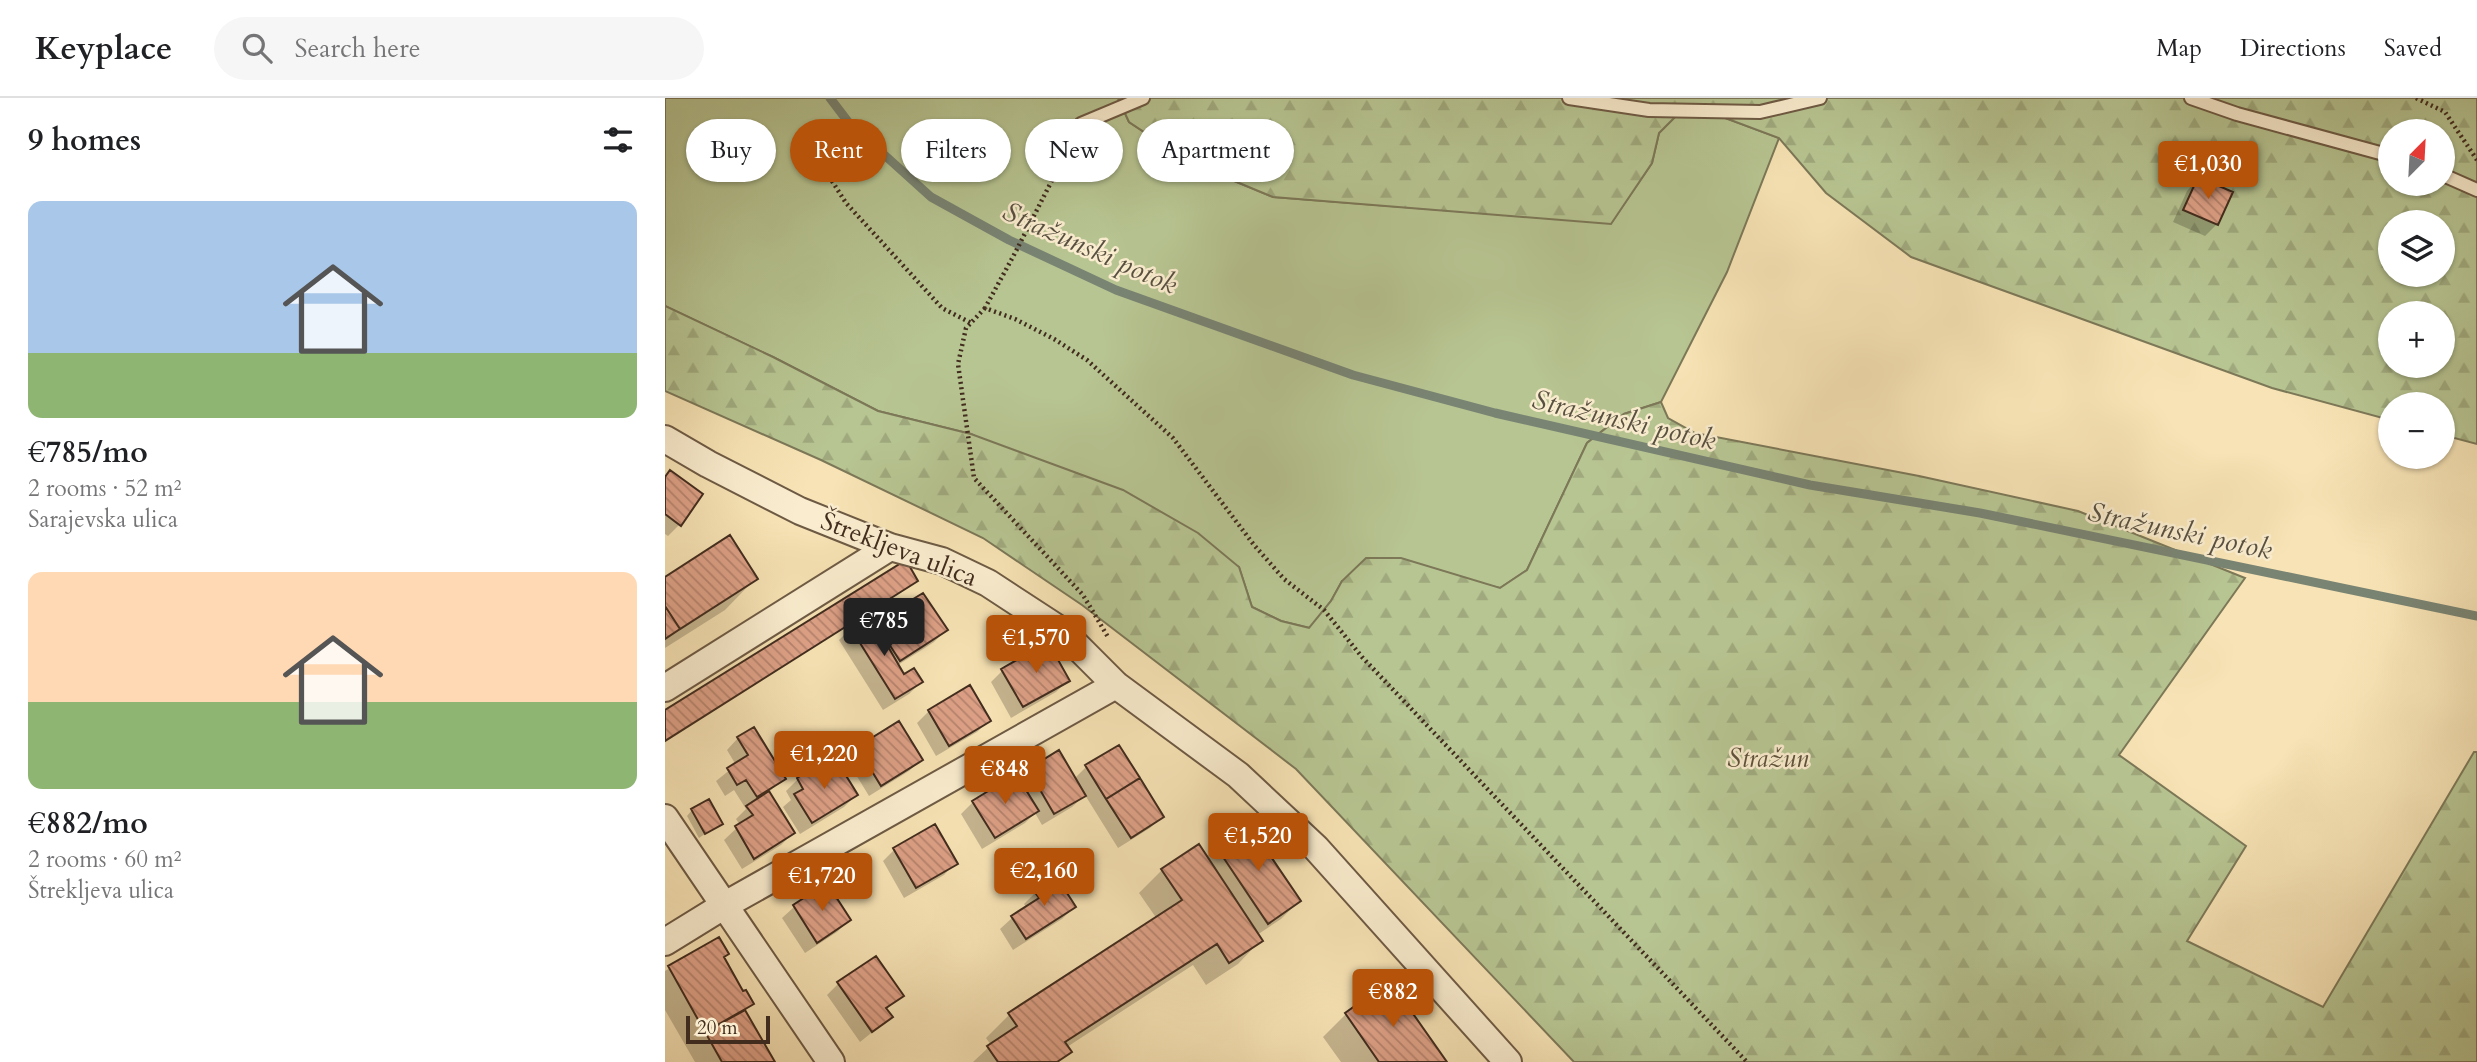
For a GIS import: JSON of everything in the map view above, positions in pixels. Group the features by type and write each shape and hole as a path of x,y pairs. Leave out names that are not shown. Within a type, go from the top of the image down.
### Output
{"street":[{"name":"Štrekljeva ulica","path":"665,439 800,511 890,547 942,561 988,583 1063,632 1116,685 1238,775 1316,848 1508,1062"},
{"path":"665,688 890,547"},
{"path":"665,942 725,905 1116,685"},
{"path":"665,818 831,1062"}],"lane":[{"path":"1093,119 1143,98"},
{"path":"1569,98 1649,110 1760,112 1820,98"},
{"path":"2191,98 2237,114 2378,152"},
{"path":"2455,180 2477,190"}],"path":[{"path":"2416,98 2445,112 2477,160"},
{"path":"833,182 846,203 942,308 971,323"},
{"path":"1051,182 985,308 966,328 958,364 974,478 1083,595 1109,638"},
{"path":"985,308 1044,334 1087,360 1173,438 1254,545 1284,579 1324,610 1362,657 1747,1062"}],"green space":[{"path":"665,98 1118,98 1129,122 1137,127 1137,182 1237,182 1273,197 1611,223 1652,163 1659,133 1675,117 1720,116 1779,138 1727,272 1661,402 1624,414 1587,443 1527,570 1500,588 1474,582 1342,581 1331,601 1310,628 1281,621 1252,607 1239,567 971,434 878,411 665,306"},
{"path":"1118,98 2477,98 2477,444 2455,438 2455,392 2378,392 2378,417 2272,388 1911,257 1826,193 1779,138 1720,116 1675,117 1659,133 1652,163 1611,224 1273,197 1237,182 1294,182 1294,119 1137,119 1137,127 1129,122"},
{"name":"Stražun","path":"665,306 878,411 971,434 1123,490 1198,533 1239,567 1252,607 1281,621 1309,628 1331,601 1342,581 1366,558 1401,558 1500,588 1527,570 1587,443 1624,414 1661,402 1668,418 1695,433 1919,476 2078,511 2245,578 2119,755 2246,846 2187,941 2323,1007 2474,752 2477,752 2477,1062 1574,1062 1296,769 1082,605 983,538 821,460 665,391"}],"building":[{"path":"2198,177 2233,192 2218,225 2183,210"},
{"path":"670,470 703,494 681,526 665,514 665,477"},
{"path":"730,535 758,579 680,629 665,606 665,577"},
{"path":"906,560 918,581 665,741 665,710"},
{"path":"923,593 948,630 900,661 889,644 895,641 884,625 898,615 895,610"},
{"path":"665,606 680,629 665,639"},
{"path":"869,614 904,674 914,668 923,682 895,699 850,627"},
{"path":"1048,642 1070,681 1023,707 1001,669"},
{"path":"970,685 991,721 949,746 928,710"},
{"path":"899,721 923,760 881,786 857,747"},
{"path":"754,727 786,779 757,797 746,780 737,785 727,768 748,755 737,737"},
{"path":"1119,745 1140,778 1106,799 1085,765"},
{"path":"1059,750 1086,796 1054,814 1028,769"},
{"path":"826,760 832,771 840,766 858,795 812,823 794,794 803,789 797,778"},
{"path":"1016,774 1039,811 995,838 972,801"},
{"path":"1140,778 1164,817 1131,838 1106,799"},
{"path":"769,791 795,833 754,859 735,826 753,815 746,806"},
{"path":"709,799 723,824 705,834 691,809"},
{"path":"1248,823 1301,901 1268,924 1215,845"},
{"path":"935,824 958,864 916,888 893,848"},
{"path":"1199,844 1263,941 1229,963 1217,944 1065,1042 1072,1052 1057,1062 998,1062 987,1046 1017,1026 1008,1013 1182,900 1161,869"},
{"path":"1070,852 1081,871 1064,882 1052,863"},
{"path":"1056,876 1076,907 1026,939 1011,916 1039,898 1034,891"},
{"path":"827,883 851,920 817,943 793,905"},
{"path":"719,937 729,954 724,957 743,991 746,990 754,1004 705,1032 668,966"},
{"path":"876,956 904,996 886,1008 893,1017 872,1032 837,982"},
{"path":"1390,981 1447,1062 1379,1062 1345,1013"},
{"path":"745,1010 775,1062 722,1062 705,1032"}],"waterway":[{"name":"Stražunski potok","path":"830,98 849,123 931,197 1009,240 1116,290 1353,375 1495,413 1810,485 1980,513 2477,616"}]}
